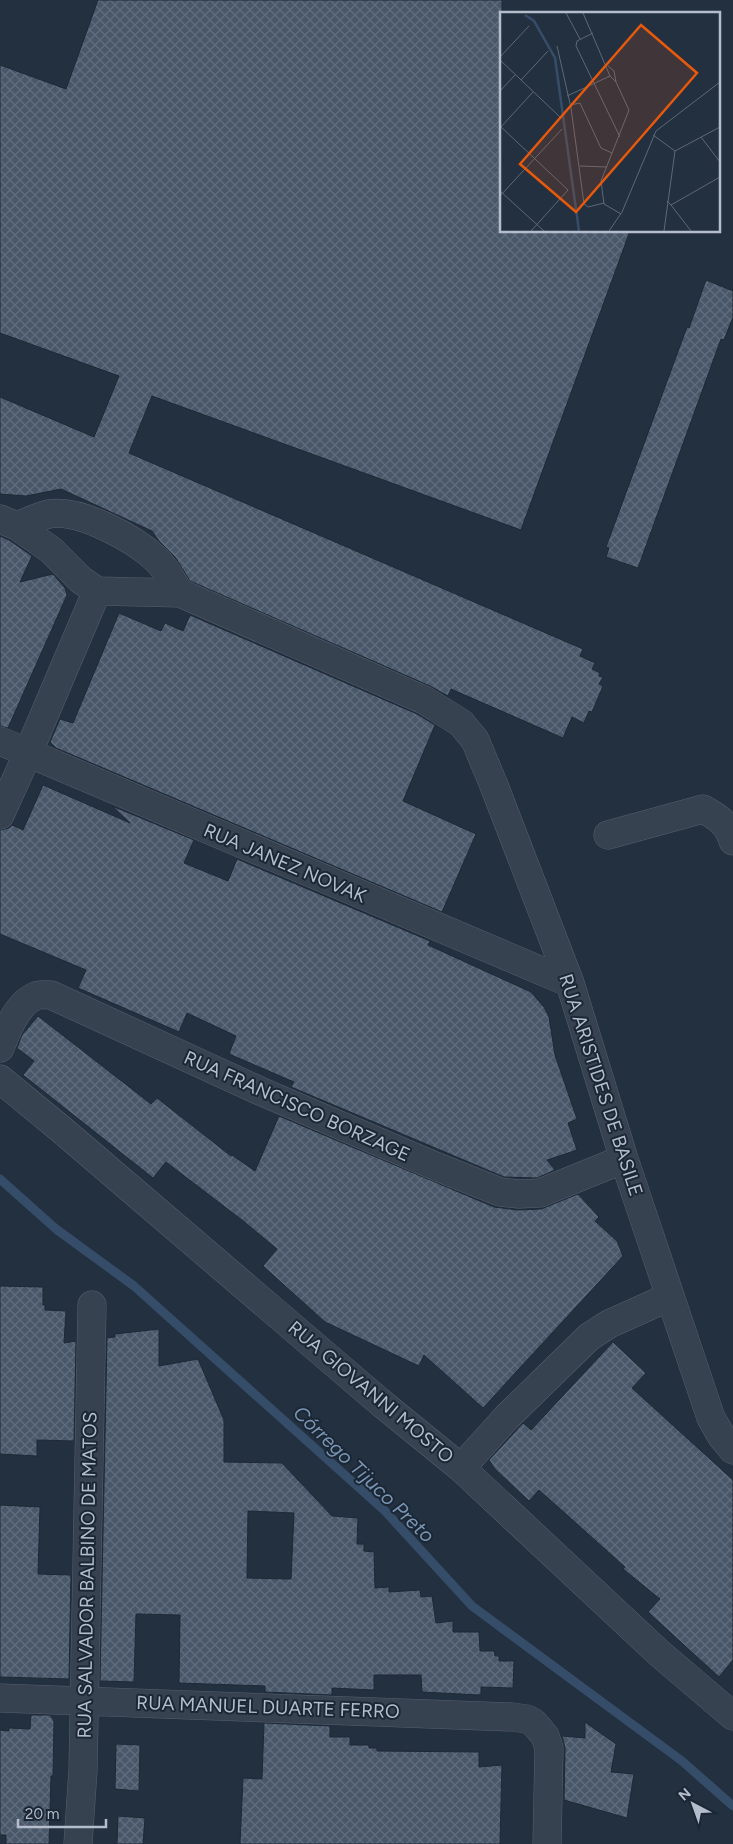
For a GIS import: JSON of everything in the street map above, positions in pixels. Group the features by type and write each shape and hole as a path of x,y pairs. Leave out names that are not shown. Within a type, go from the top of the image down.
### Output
{"street":[{"path":"8,522 50,513 76,516 97,523 132,540 158,560 180,594"},
{"path":"8,522 51,550 81,580 97,591 180,594"},
{"path":"0,815 97,591"},
{"name":"RUA ARISTIDES DE BASILE","path":"180,594 424,700 460,722 474,740 493,783 570,983 624,1159 711,1418 722,1437 733,1450"},
{"name":"RUA JANEZ NOVAK","path":"0,741 570,983"},
{"path":"608,835 703,809 719,817 730,832 733,841"},
{"name":"RUA FRANCISCO BORZAGE","path":"0,1048 20,1009 28,1000 38,995 52,995 260,1091 500,1192 519,1194 540,1193 624,1159"},
{"name":"RUA GIOVANNI MOSTO","path":"0,1079 380,1402 461,1468 659,1653 733,1716"},
{"path":"461,1468 507,1417 589,1337 609,1324 669,1297"},
{"name":"RUA SALVADOR BALBINO DE MATOS","path":"78,1844 84,1700 92,1305"},
{"name":"RUA MANUEL DUARTE FERRO","path":"0,1698 527,1719 534,1723 545,1736 549,1748 547,1844"}],"building":[{"path":"98,0 502,0 502,12 500,12 500,232 630,232 521,530 152,396 129,453 583,649 580,656 595,663 592,669 600,673 599,676 603,677 599,684 603,686 592,712 589,711 584,723 572,717 563,738 451,689 448,696 430,686 190,581 175,557 152,531 61,489 26,496 0,494 0,397 94,437 119,376 0,333 0,65 66,89"},
{"path":"706,280 733,291 733,317 724,340 721,339 638,568 606,557 609,548 606,547"},
{"path":"0,536 32,556 20,582 53,574 65,588 67,595 8,728 0,726"},
{"path":"119,613 161,631 165,623 183,631 190,615 417,714 435,725 403,801 476,834 442,912 56,748 50,742 60,719 73,723"},
{"path":"43,785 130,823 112,806 194,840 184,863 228,881 237,859 430,941 428,945 531,992 544,1007 549,1017 555,1055 577,1119 568,1123 577,1150 547,1160 555,1170 537,1178 504,1177 291,1087 294,1082 229,1054 236,1036 187,1013 179,1032 78,988 86,970 0,934 0,830 9,828 12,825 23,830"},
{"path":"38,1016 151,1104 157,1098 231,1156 255,1171 279,1116 494,1207 518,1210 541,1209 578,1194 599,1217 595,1221 617,1241 623,1256 483,1408 424,1355 419,1366 325,1322 263,1266 277,1249 242,1220 166,1162 153,1178 23,1075 34,1061 17,1048 22,1035"},
{"path":"0,1286 43,1287 43,1305 45,1305 45,1310 66,1311 64,1343 76,1341 74,1441 37,1440 37,1456 0,1454"},
{"path":"159,1329 159,1366 198,1359 224,1420 224,1462 282,1463 332,1516 358,1518 357,1544 364,1544 364,1551 374,1552 375,1588 389,1587 389,1592 420,1590 421,1597 432,1596 436,1623 453,1621 453,1632 479,1632 480,1651 494,1651 495,1656 499,1656 499,1661 514,1661 513,1688 481,1687 481,1694 479,1695 422,1692 421,1675 374,1675 374,1690 332,1688 332,1695 265,1692 265,1686 179,1683 180,1615 136,1614 134,1682 100,1681 107,1338 115,1337 115,1334","holes":["248,1511 294,1513 291,1579 247,1578"]},
{"path":"613,1342 646,1373 632,1388 733,1480 733,1660 719,1677 648,1612 660,1599 623,1569 625,1567 539,1490 529,1501 495,1469 489,1460 523,1423 531,1430"},
{"path":"0,1505 40,1507 38,1574 71,1575 69,1679 0,1677"},
{"path":"31,1715 50,1715 54,1721 49,1844 6,1844 6,1835 0,1835 0,1730 9,1731 9,1728 30,1729"},
{"path":"585,1722 616,1744 611,1772 634,1774 627,1818 564,1800 565,1748 562,1736 585,1738"},
{"path":"264,1723 330,1726 330,1737 350,1737 350,1745 369,1745 369,1748 377,1748 377,1751 479,1752 479,1767 502,1765 500,1844 240,1844 243,1778 262,1779"},
{"path":"116,1744 140,1745 139,1791 115,1789"},
{"path":"118,1816 145,1818 143,1844 117,1844"}],"waterway":[{"name":"Córrego Tijuco Preto","path":"0,1179 56,1229 134,1286 385,1511 472,1606 682,1761 733,1806"}]}
